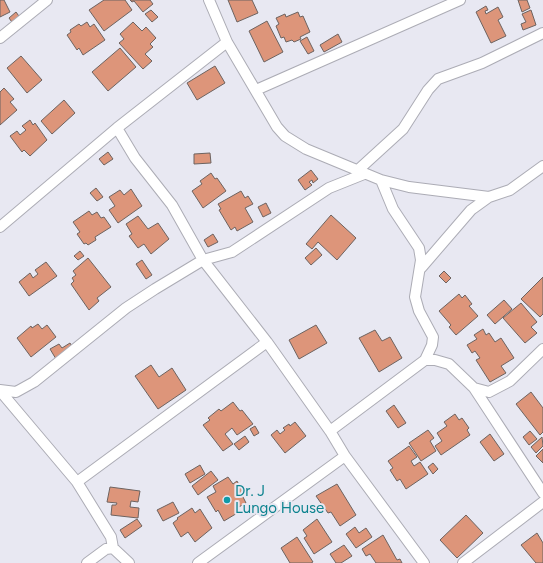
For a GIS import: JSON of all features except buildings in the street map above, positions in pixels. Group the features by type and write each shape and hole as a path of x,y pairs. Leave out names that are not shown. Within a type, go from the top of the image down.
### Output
{"street":[{"path":"209,0 227,42 277,127 285,136 306,149 381,180 409,187 489,197"},
{"path":"256,90 460,0"},
{"path":"0,38 42,2"},
{"path":"1,391 16,392 34,382 126,308 204,260 232,252 328,188 361,172 403,129 428,90 438,80 482,63 543,32"},
{"path":"0,227 117,128 227,42"},
{"path":"117,128 135,158 172,205 204,260 266,342 330,431 345,456 423,563"},
{"path":"420,269 471,210 489,197 510,190 543,166"},
{"path":"330,431 425,360 432,345 433,337 419,311 415,297 422,260 419,248 394,209 381,180"},
{"path":"77,482 266,342"},
{"path":"474,388 489,392 510,381 543,349"},
{"path":"425,360 435,360 449,364 474,388 543,493"},
{"path":"1,391 77,482 112,537 113,548 128,563"},
{"path":"198,563 345,456"},
{"path":"463,563 543,502"},
{"path":"87,563 106,549 113,548"}],"place":[{"name":"Dr. J Lungo House","path":"227,500"}]}
